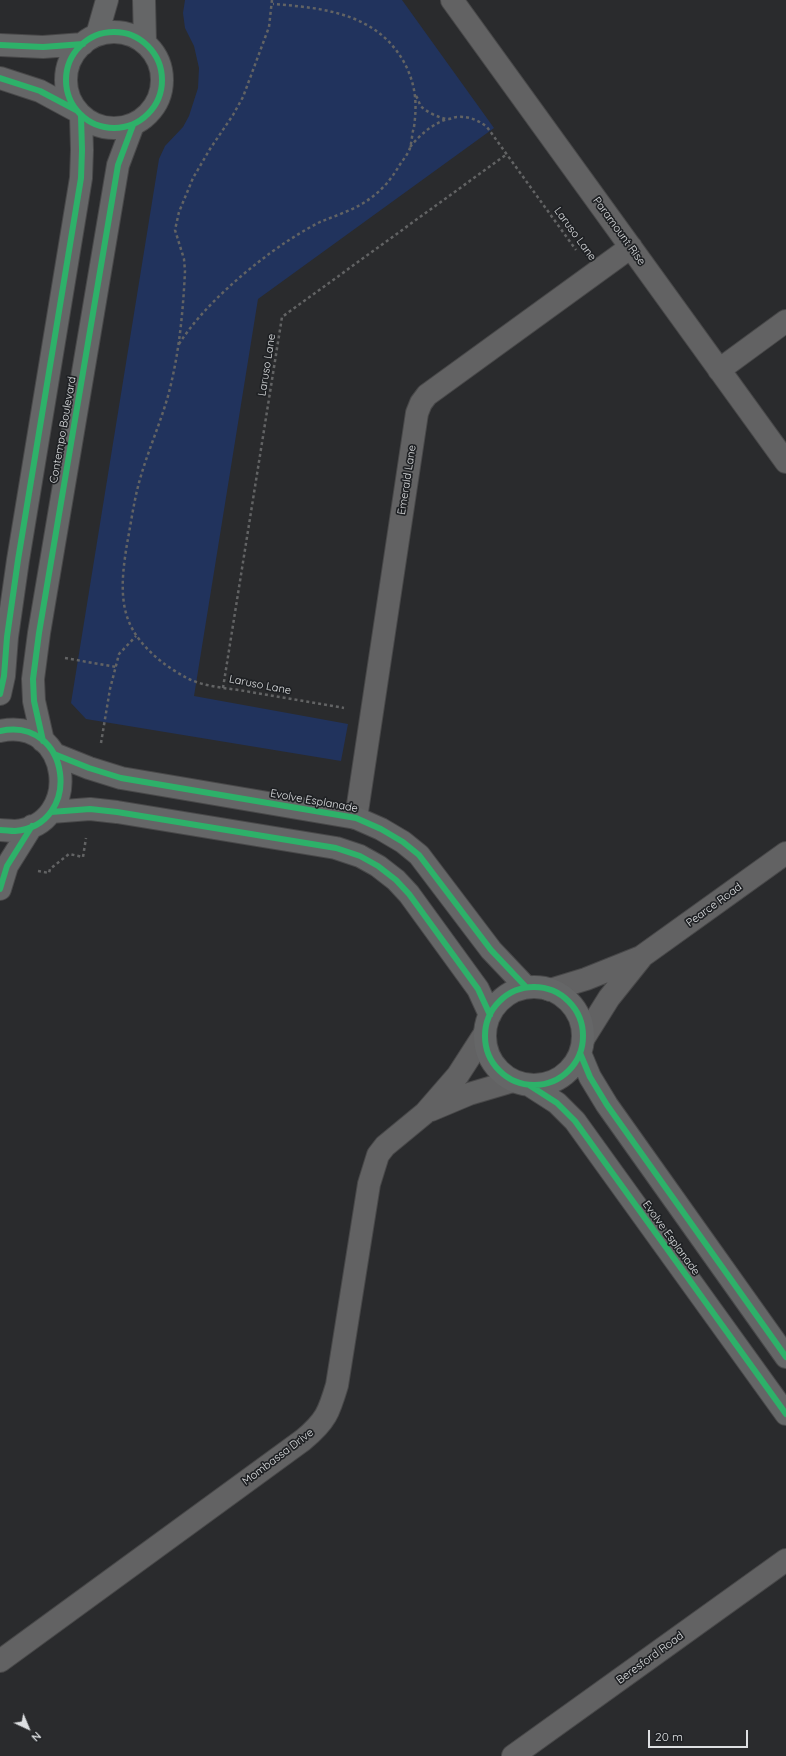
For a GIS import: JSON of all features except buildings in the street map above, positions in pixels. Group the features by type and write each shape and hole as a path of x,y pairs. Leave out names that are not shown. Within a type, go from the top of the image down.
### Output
{"street":[{"path":"79,113 70,99 66,84 67,69 73,55 90,39 107,0"},
{"path":"144,0 145,42"},
{"name":"Paramount Rise","path":"452,0 786,462"},
{"path":"0,45 43,47 90,39 109,32 122,32 145,42 156,55 162,70 162,87 157,103 147,116 133,125 120,128 106,128 92,123 79,113 40,91 0,78"},
{"name":"Contempo Boulevard","path":"0,694 4,676 7,637 18,560 80,178 82,150 79,113"},
{"name":"Contempo Boulevard","path":"51,812 58,798 62,784 60,768 49,747 34,701 33,679 39,633 118,165 133,125"},
{"name":"Emerald Lane","path":"356,818 417,413 421,403 427,395 631,247"},
{"path":"719,370 786,321"},
{"name":"Evolve Esplanade","path":"0,731 20,730 32,734 49,747 89,768 121,778 356,818 386,832 403,842 419,855 491,950 526,988"},
{"path":"0,830 16,831 32,826 51,812 90,809 117,812 336,848 360,856 378,866 396,880 410,894 478,989 488,1024 486,1047 492,1061 501,1073 521,1083 545,1084 560,1078 572,1067 582,1046"},
{"path":"0,889 7,866 32,826"},
{"name":"Pearce Road","path":"550,990 586,979 642,957 786,853"},
{"name":"Pearce Road","path":"582,1046 609,998 642,957"},
{"path":"488,1024 499,1002 512,992 526,988 538,987 550,990 564,997 575,1008 581,1022 582,1046 590,1077 607,1105 786,1356"},
{"name":"Mombassa Drive","path":"0,1661 303,1440 323,1421 331,1406 337,1385 369,1184 378,1155 385,1146 425,1114 458,1075 488,1024"},
{"name":"Evolve Esplanade","path":"521,1083 557,1103 575,1121 786,1414"},
{"name":"Mombassa Drive","path":"425,1114 469,1094 521,1083"},
{"name":"Beresford Road","path":"513,1756 786,1560"}],"path":[{"path":"223,688 188,678 174,670 160,660 136,636 129,622 125,608 124,564 140,480 167,398 179,345 185,271 184,259 176,230 179,212 193,178 233,115 242,97 270,27 273,4 272,0"},
{"path":"273,4 302,6 354,18 368,24 382,34 404,63 412,79 416,96 415,119 410,148"},
{"path":"416,96 424,109 448,119"},
{"path":"179,345 190,327 221,295 284,243 319,223 370,199 382,189 410,148 428,128 436,123 458,117 470,118 480,122 487,127 507,154"},
{"path":"116,666 120,654 136,636"}],"shaded area":[{"path":"185,0 402,0 494,128 258,299 194,696 348,724 341,761 86,719 71,703 159,159 165,146 183,127 189,116 198,88 199,68 194,46 185,28 183,13"}],"cycle path":[{"path":"114,32 132,36 141,40 148,46 154,53 158,62 162,80 158,98 154,107 148,114 141,120 132,124 114,128 96,124 87,120 80,114 74,107 70,98 66,80 70,62 74,53 80,46 87,40 96,36 114,32"},
{"path":"0,45 43,47 83,44"},
{"path":"0,78 40,91 76,110"},
{"path":"0,694 4,676 7,637 18,560 81,178 81,116"},
{"path":"43,741 34,701 33,679 39,633 118,165 133,125"},
{"path":"0,731 24,731 42,739 54,754 60,773 59,793 52,811 37,824 15,831 0,830"},
{"path":"54,754 89,768 121,778 356,818 381,829 403,842 419,855 491,950 526,987"},
{"path":"51,812 90,809 117,812 336,848 360,856 378,866 396,880 409,894 478,989 490,1015"},
{"path":"0,889 7,866 32,826"},
{"path":"534,987 553,991 569,1001 579,1017 583,1036 579,1055 569,1071 553,1081 534,1085 515,1081 499,1071 489,1055 485,1036 489,1017 499,1001 515,991 534,987"},
{"path":"580,1053 590,1077 607,1105 786,1357"},
{"path":"529,1085 557,1103 575,1121 786,1414"}]}
